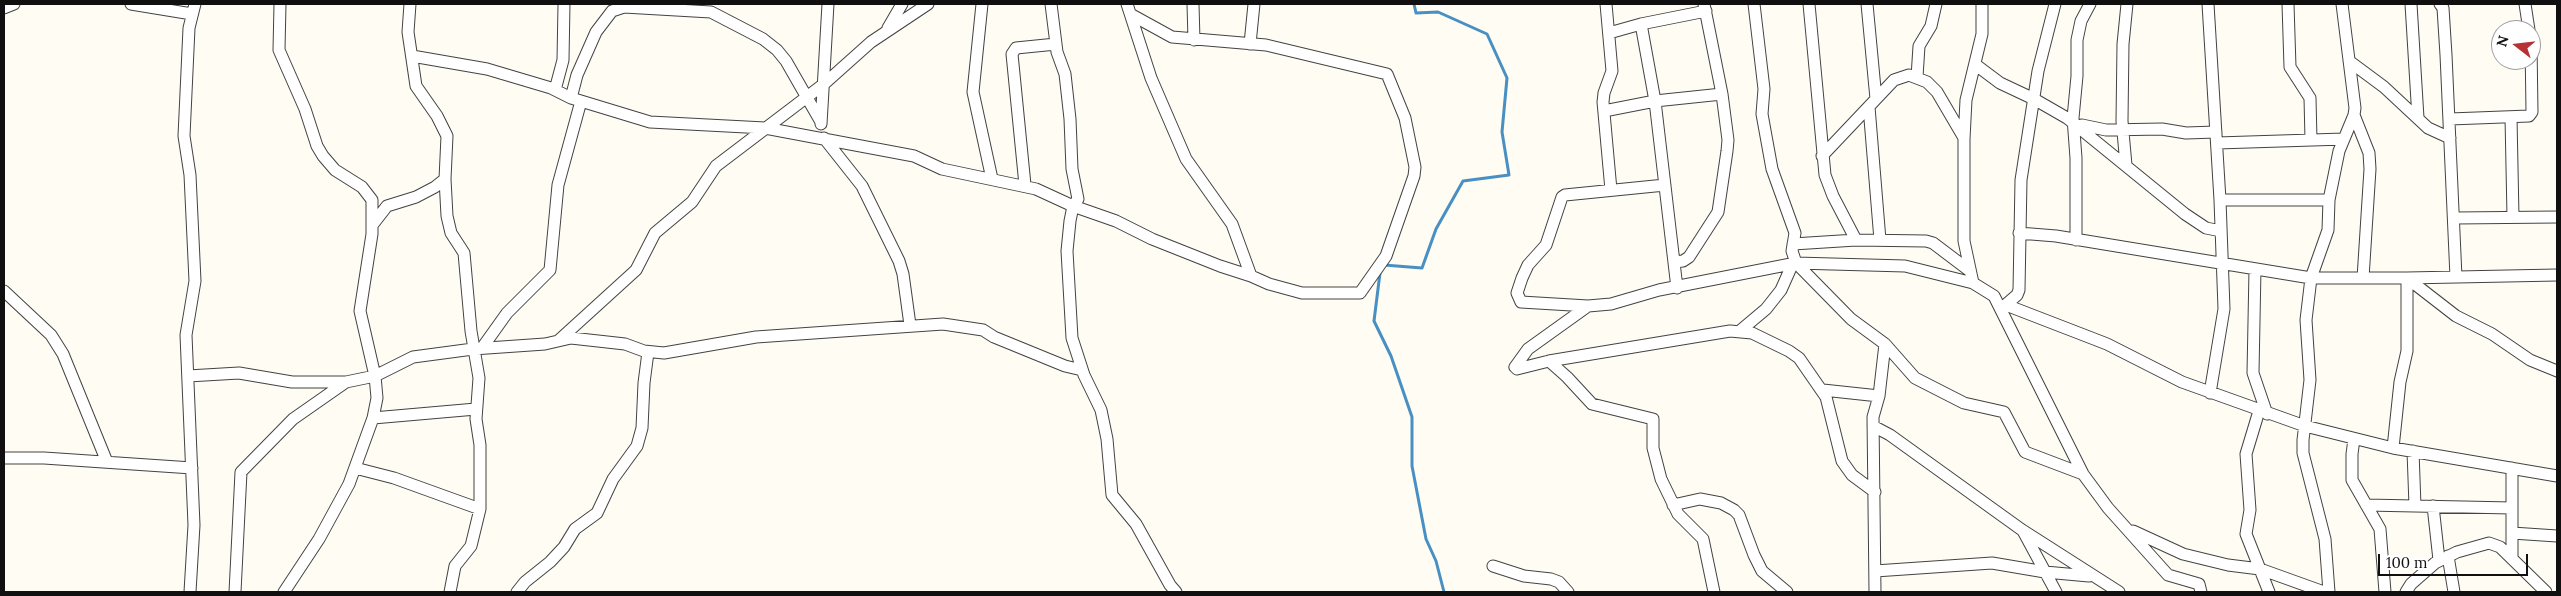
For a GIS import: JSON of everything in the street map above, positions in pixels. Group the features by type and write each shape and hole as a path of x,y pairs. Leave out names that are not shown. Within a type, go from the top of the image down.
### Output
{"street":[{"path":"4,8 14,4"},
{"path":"131,4 193,9 186,68 188,95 184,136 190,175 195,281 186,335 194,525 190,592"},
{"path":"280,4 279,50 306,109 317,146 335,170 368,193 372,200 373,224 360,311 375,376 377,398 373,418 349,484 319,539 284,592"},
{"path":"410,4 407,23 416,86 437,116 446,136 444,179 448,226 464,253 478,349 479,378 476,409 481,480 480,509 471,546 455,566 450,592"},
{"path":"555,90 563,60 564,4"},
{"path":"828,4 820,132 862,186 899,261 903,274 910,325"},
{"path":"885,32 902,4"},
{"path":"556,342 636,270 655,233 692,202 716,166 824,84 865,46 928,4"},
{"path":"982,4 973,92 992,179"},
{"path":"1051,4 1056,44 1065,74 1070,119 1072,169 1078,198 1073,206 1067,251 1072,338 1082,370 1102,410 1107,439 1112,495 1136,524 1170,585 1176,592"},
{"path":"1127,4 1151,78 1168,122 1191,169 1232,224 1252,276"},
{"path":"1193,4 1194,40"},
{"path":"1250,44 1254,4"},
{"path":"1606,4 1612,71 1604,93 1604,111 1611,190"},
{"path":"1588,306 1528,349 1515,366 1519,370 1548,361 1741,330 1766,309 1788,278 1794,263 1792,252 1795,233 1772,169 1762,114 1764,89 1754,4"},
{"path":"1809,4 1825,175 1833,196 1856,240"},
{"path":"1867,4 1880,240"},
{"path":"1917,76 1919,46 1931,26 1936,11 1936,4"},
{"path":"1973,283 1964,234 1964,139 1966,100 1982,34 1982,4"},
{"path":"2004,307 2019,290 2021,180 2038,71 2055,4"},
{"path":"2076,240 2075,126 2077,40 2081,21 2090,4"},
{"path":"2126,165 2123,129 2123,35 2127,4"},
{"path":"2208,4 2220,200 2224,309 2210,393"},
{"path":"2288,4 2290,67 2292,74 2308,92 2310,98 2311,140"},
{"path":"2329,592 2325,539 2303,453 2310,380 2306,320 2311,278 2328,230 2329,200 2334,170 2354,115 2355,101 2342,4"},
{"path":"2411,4 2418,118"},
{"path":"2440,4 2443,8 2450,119 2456,277"},
{"path":"2525,4 2527,20"},
{"path":"478,349 507,313 550,270 558,185 576,100 577,75 600,25 612,11 624,5 716,13 763,39 777,50 808,96 821,122"},
{"path":"1609,33 1705,7 1722,94 1728,140 1718,212 1689,257 1682,261 1674,262"},
{"path":"412,56 487,69 555,90 576,100 650,122 765,128 914,156 942,170 1025,186 1116,221 1152,239 1269,284 1302,293 1360,293 1386,256 1414,176 1415,167 1405,118 1387,74 1266,46 1172,37 1132,15"},
{"path":"1641,24 1655,101 1676,288"},
{"path":"1025,186 1012,54 1016,48 1056,44"},
{"path":"2349,61 2384,87 2428,128 2450,138"},
{"path":"1976,65 2000,83 2034,99 2067,118 2198,224 2221,231"},
{"path":"2450,119 2529,116 2532,112 2531,70"},
{"path":"1822,156 1894,80 1900,77 1917,76 1927,82 1937,92 1964,139"},
{"path":"1604,111 1655,101 1722,94"},
{"path":"2354,115 2369,153 2370,169 2363,278"},
{"path":"2511,117 2513,217"},
{"path":"2075,126 2082,125 2100,130 2162,129 2216,138 2344,139"},
{"path":"373,224 386,206 416,197 435,187 444,179"},
{"path":"1665,185 1565,195 1562,197 1546,244 1528,266 1517,293 1520,302 1588,306 1611,304 1660,290 1794,263 1905,266 1973,283 1994,296 2004,307 2083,474 2108,508 2129,529 2168,575 2199,584 2200,592"},
{"path":"2220,200 2329,200"},
{"path":"2455,218 2557,217"},
{"path":"2019,233 2076,240 2311,278 2407,280 2557,274"},
{"path":"1793,244 1856,240 1933,242 1970,271"},
{"path":"1794,263 1851,319 1886,344 1915,378 1964,403 2004,412 2025,452 2083,474"},
{"path":"2255,269 2253,373 2263,412 2246,454 2250,510 2246,534 2269,592"},
{"path":"2407,280 2416,284 2456,316 2492,334 2530,360 2557,371"},
{"path":"2393,448 2400,382 2407,351 2407,280"},
{"path":"4,292 51,335 59,348 107,462"},
{"path":"2004,307 2107,344 2164,374 2210,393 2305,426 2393,448 2557,476"},
{"path":"188,376 239,373 292,382 346,382 375,376 412,357 556,342 571,338 625,344 648,352 671,352 756,337 873,330 910,325 971,327 1065,366 1082,370"},
{"path":"1741,330 1789,350 1799,358 1823,390 1842,461 1852,475 1875,492"},
{"path":"1875,592 1873,426 1886,344"},
{"path":"517,592 525,582 564,547 575,528 597,513 613,479 636,446 642,428 644,383 648,352"},
{"path":"1548,361 1568,377 1592,404 1654,419 1655,459 1678,514 1703,539 1714,592"},
{"path":"235,592 241,472 293,419 346,382"},
{"path":"1823,390 1879,396"},
{"path":"373,418 476,409"},
{"path":"1873,426 1890,435 2022,530 2119,592"},
{"path":"2354,439 2352,480 2380,529 2385,592"},
{"path":"2413,451 2415,506"},
{"path":"4,458 192,468"},
{"path":"355,468 402,480 480,509"},
{"path":"2512,468 2512,558"},
{"path":"1673,505 1700,499 1721,503 1734,510 1739,515 1754,556 1762,571 1787,592"},
{"path":"2366,505 2512,508"},
{"path":"2433,506 2443,558 2454,592"},
{"path":"2129,529 2184,554 2228,565 2260,569 2324,592"},
{"path":"2022,530 2056,592"},
{"path":"2512,534 2557,536"},
{"path":"2406,592 2425,570 2443,558 2490,543 2500,547 2546,592"},
{"path":"1875,571 1992,563 2045,572 2093,577"},
{"path":"1493,566 1524,576 1551,579 1559,582 1568,592"}],"waterway":[{"path":"1384,265 1422,268 1436,229 1463,181 1509,175 1502,132 1507,78 1487,34 1438,12 1416,13 1414,4"},
{"path":"1380,273 1374,321 1391,356 1412,417 1412,466 1426,539 1436,561 1444,592"}]}
